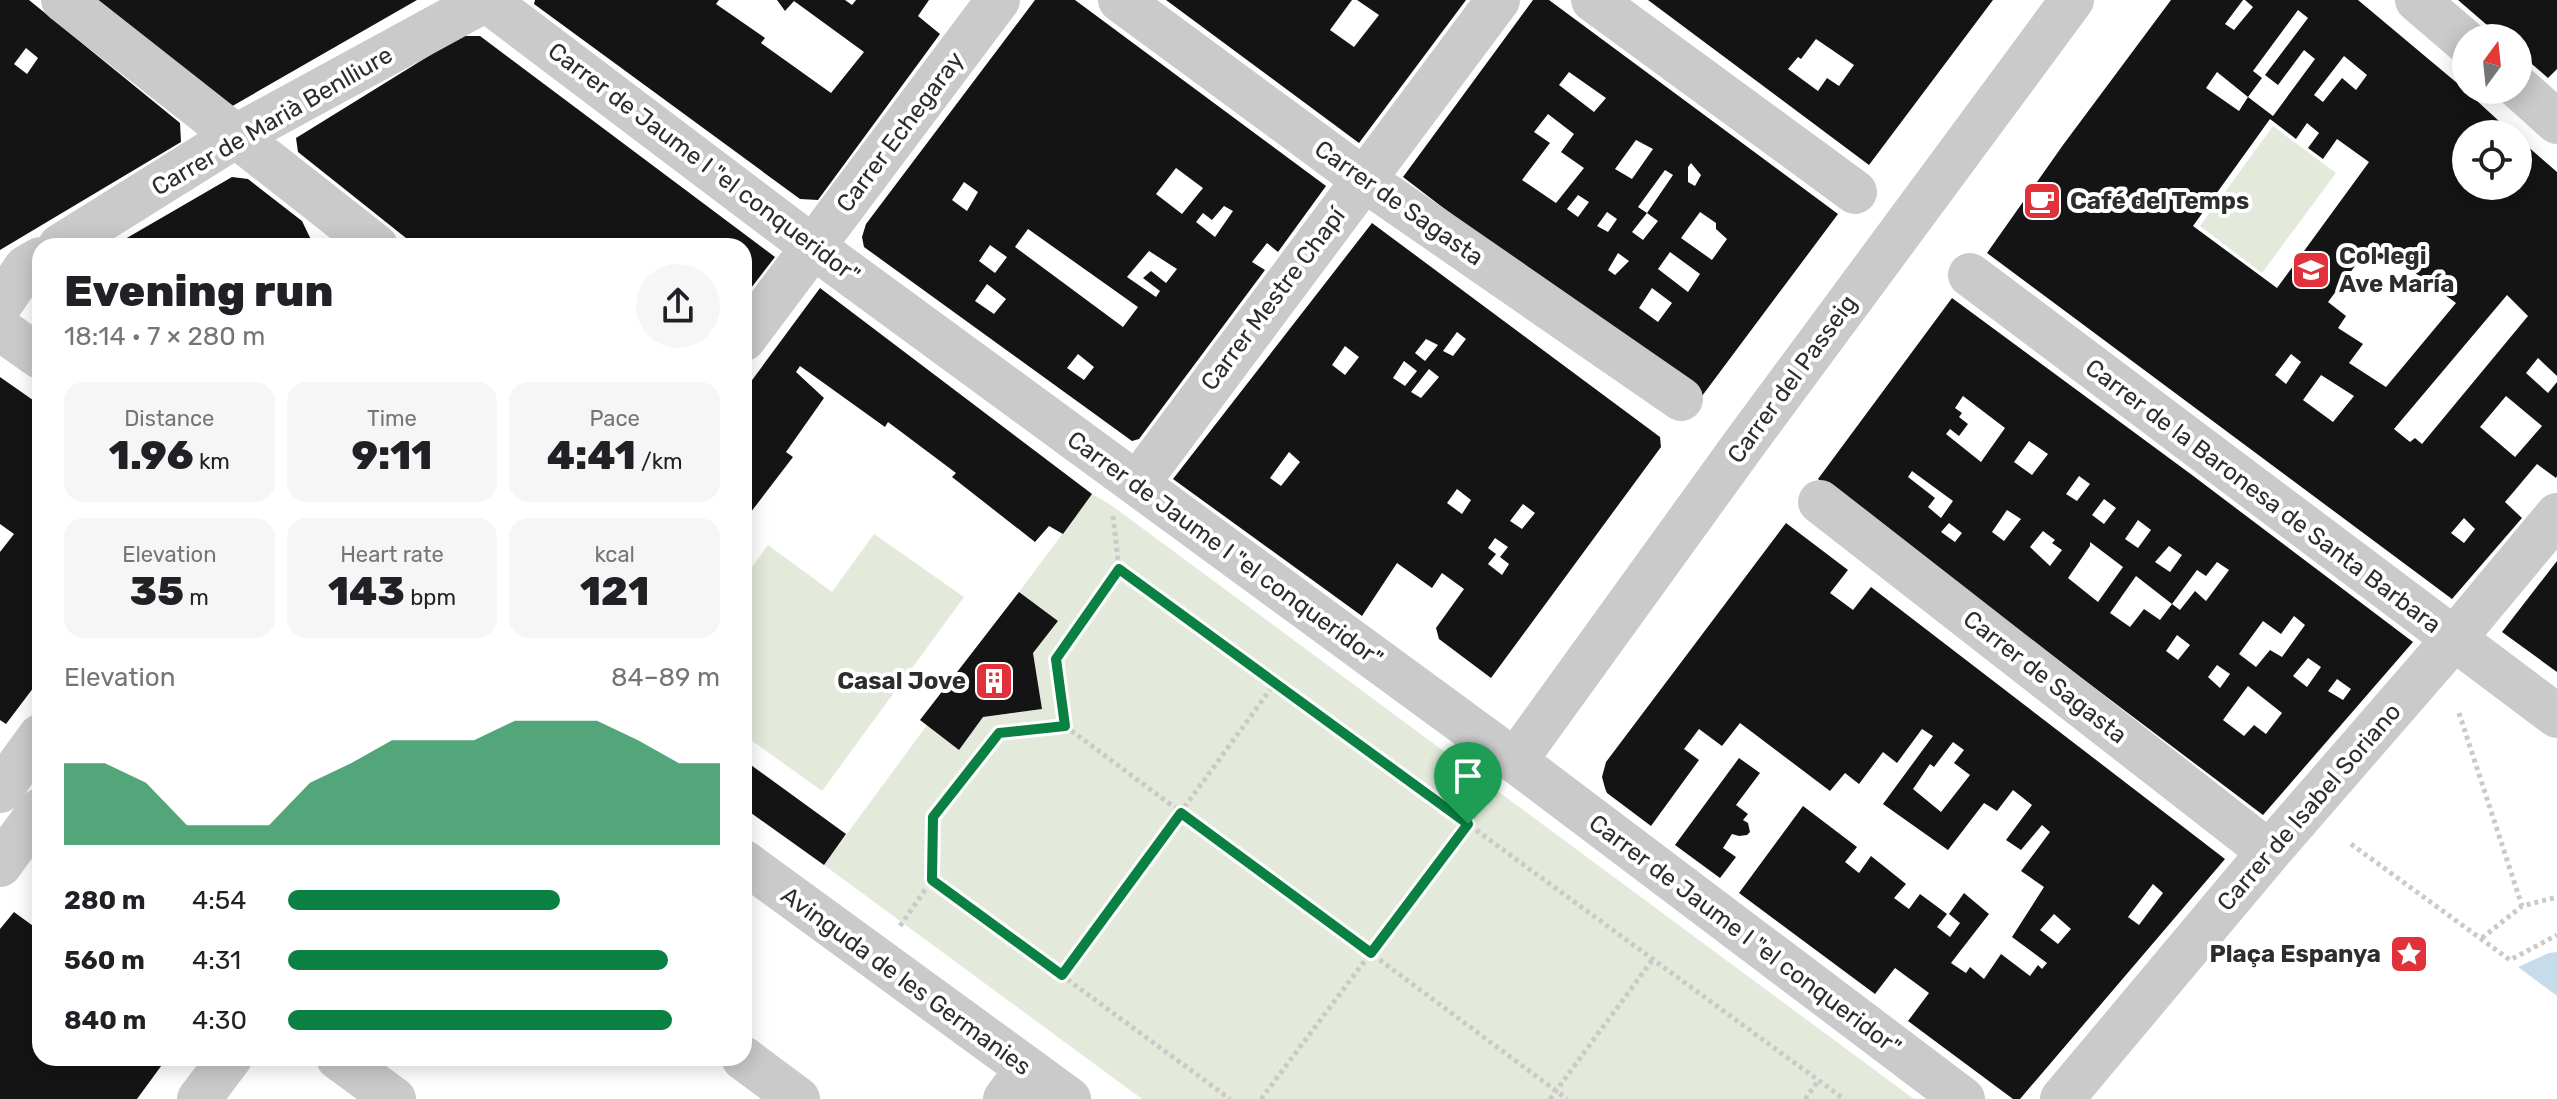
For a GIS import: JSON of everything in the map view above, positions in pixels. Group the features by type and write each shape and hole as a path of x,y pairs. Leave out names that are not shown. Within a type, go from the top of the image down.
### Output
{"street":[{"path":"63,0 366,238"},
{"name":"Carrer de Marià Benlliure","path":"73,238 236,136 486,0"},
{"name":"Carrer de Jaume I \"el conqueridor\"","path":"486,0 815,246 1124,495 1515,761 1963,1099"},
{"name":"Carrer Echegaray","path":"752,329 998,0"},
{"name":"Carrer de Sagasta","path":"1120,0 1363,179 1681,399"},
{"name":"Carrer Mestre Chapí","path":"1124,495 1498,0"},
{"path":"1593,0 1855,192"},
{"name":"Carrer del Passeig","path":"1515,761 1744,444 2072,0"},
{"path":"2417,0 2452,30"},
{"path":"0,305 26,267 32,264"},
{"name":"Carrer de la Baronesa de Santa Barbara","path":"1970,275 2557,716"},
{"path":"0,329 32,351"},
{"name":"Carrer de Sagasta","path":"1820,502 2269,852"},
{"name":"Carrer de Isabel Soriano","path":"2062,1099 2557,515"},
{"path":"0,791 32,747"},
{"path":"0,865 32,821"},
{"name":"Avinguda de les Germanies","path":"752,868 877,960 1016,1084 1069,1099"},
{"path":"752,1065 798,1099"},
{"path":"199,1099 224,1066"},
{"path":"349,1066 394,1099"}],"path":[{"path":"1065,726 1056,659 1119,569 1124,495"},
{"path":"1119,569 1844,1099"},
{"path":"1062,975 1275,683"},
{"path":"2459,713 2522,906"},
{"path":"877,960 932,880 933,817 999,733 1065,726 1567,1099"},
{"path":"1261,1099 1515,761"},
{"path":"2351,844 2510,960 2557,935"},
{"path":"932,880 1230,1099"},
{"path":"2482,938 2522,906 2557,897"},
{"path":"1550,1099 1653,959"},
{"path":"1805,1099 1819,1080"}],"green space":[{"path":"2273,126 2336,173 2262,273 2200,226"},
{"path":"1092,494 1111,505 1914,1099 1142,1099 824,865 927,725 959,750 983,717 1042,709 1033,653 1058,621 1019,592"},
{"path":"874,534 964,597 822,791 752,741 752,567 768,545 832,592"}],"water":[{"path":"2557,952 2557,996 2518,967"}],"building":[{"path":"0,0 29,0 180,123 181,142 0,250","holes":["26,48 38,58 27,74 14,64"]},
{"path":"88,0 417,0 222,112"},
{"path":"535,0 719,0 716,4 765,38 761,43 831,93 864,52 794,1 785,11 777,0 845,0 852,5 856,0 929,0 918,16 940,34 818,200 800,199 534,4"},
{"path":"1035,0 1075,0 1326,186 1278,252 1267,243 1252,262 1265,270 1139,439 1132,441 864,247 862,237 866,224","holes":["1176,168 1203,188 1182,214 1156,194","964,182 978,192 967,211 952,200","1224,206 1233,211 1215,237 1196,222 1203,213 1212,220","1028,229 1138,307 1123,327 1015,247","990,245 1007,257 995,273 979,261","1149,251 1177,269 1166,283 1151,271 1143,278 1160,291 1156,297 1127,277","987,284 1006,299 994,314 975,301","1078,354 1094,367 1084,380 1067,368"]},
{"path":"1166,0 1352,0 1330,30 1354,47 1379,15 1357,0 1466,0 1359,143"},
{"path":"1533,0 1549,0 1838,214 1702,396 1403,177","holes":["1569,72 1606,98 1594,112 1559,85","1548,114 1574,134 1561,152 1584,168 1556,203 1522,180 1550,143 1534,132","1636,140 1653,149 1632,179 1615,169","1691,163 1701,175 1695,186 1688,182 1688,167","1665,170 1673,175 1647,213 1638,207","1578,195 1589,202 1578,217 1567,209","1607,212 1617,219 1608,232 1597,226","1700,212 1716,223 1716,229 1727,239 1712,260 1681,238","1647,213 1658,221 1643,240 1632,232","1670,252 1700,274 1688,292 1658,269","1618,253 1629,261 1615,275 1608,270","1652,288 1672,303 1658,322 1639,308"]},
{"path":"1648,0 1993,0 1869,165","holes":["1816,39 1854,65 1839,86 1827,78 1818,91 1788,69 1798,57 1801,59"]},
{"path":"2171,0 2243,0 2225,24 2234,30 2253,7 2245,0 2358,0 2452,79 2452,104 2480,104 2498,120 2452,120 2452,200 2532,200 2532,150 2557,172 2557,376 2538,358 2526,373 2548,393 2557,382 2557,476 2537,464 2505,502 2522,518 2452,599 1987,253","holes":["2298,10 2308,18 2265,75 2278,85 2304,50 2315,59 2273,116 2248,97 2262,78 2253,71","2344,56 2367,75 2356,90 2342,78 2323,102 2314,95","2217,72 2248,97 2239,111 2206,88","2270,119 2296,139 2307,123 2319,133 2308,148 2323,159 2337,139 2369,162 2277,288 2193,226","2373,242 2456,303 2386,387 2349,363 2363,344 2338,328 2346,316 2328,302","2507,295 2528,316 2422,444 2415,438 2410,442 2394,429","2291,354 2301,362 2286,384 2275,375","2321,375 2354,396 2333,422 2303,400","2506,396 2542,426 2515,457 2480,427","2464,518 2475,529 2464,543 2451,533"]},
{"path":"2458,0 2557,0 2557,69 2548,78 2532,64 2532,24 2486,24"},
{"path":"461,36 480,36 750,238 406,238 298,152 296,138"},
{"path":"232,177 248,179 302,221 310,238 127,238"},
{"path":"1372,223 1660,437 1661,447 1491,678 1439,639 1436,628 1464,589 1442,573 1432,588 1397,563 1362,616 1173,479","holes":["1457,332 1466,339 1453,356 1443,351","1426,339 1438,345 1425,361 1415,353","1345,346 1359,357 1345,375 1332,365","1404,361 1417,371 1405,386 1393,378","1429,369 1439,377 1421,398 1411,392","1289,452 1300,462 1281,486 1270,478","1457,489 1471,500 1462,514 1447,503","1523,504 1535,513 1522,529 1510,521","1495,538 1508,547 1500,557 1509,564 1502,575 1488,564 1496,554 1488,548"]},
{"path":"752,240 775,257 752,287"},
{"path":"820,288 1092,494 1063,534 1049,526 1035,542 952,477 956,473 888,422 885,427 800,366 796,372 824,398 786,452 793,457 752,511 752,380"},
{"path":"1952,298 2413,642 2263,815 1818,479","holes":["1963,396 2005,428 1981,462 1946,434 1950,429 1959,436 1968,424 1959,417 1962,413 1955,408","2029,441 2048,454 2032,475 2014,462","1912,471 1953,501 1941,518 1928,507 1935,498 1908,477","2079,476 2090,484 2077,501 2066,494","2104,499 2116,508 2104,524 2092,515","2007,510 2021,519 2004,541 1992,532","2138,520 2151,530 2138,548 2125,539","1949,523 1962,533 1955,542 1941,532","2043,531 2055,540 2052,543 2062,550 2050,566 2030,547","2090,542 2123,567 2098,602 2068,578","2169,546 2182,555 2170,572 2155,562","2217,562 2229,570 2206,601 2195,591 2180,610 2172,604 2197,570 2206,576","2136,576 2172,604 2160,620 2144,609 2130,627 2110,613","2294,616 2305,625 2282,657 2270,650 2256,667 2239,654 2263,621 2281,634","2177,635 2190,645 2178,660 2166,651","2308,658 2321,667 2307,687 2293,676","2217,665 2230,674 2220,688 2208,677","2337,679 2351,689 2343,700 2328,691","2248,686 2282,713 2266,734 2254,725 2244,736 2223,720"]},
{"path":"0,377 32,399 32,690 6,724 0,720 0,552 14,534 0,524"},
{"path":"1786,523 1848,570 1830,593 1853,610 1871,587 2225,859 2020,1099 2013,1099 1908,1021 1929,993 1895,968 1875,994 1739,893 1803,806 1857,847 1845,862 1859,873 1871,856 1906,884 1894,898 1909,909 1920,894 1947,914 1937,927 1950,937 1960,923 1949,914 1964,893 1989,914 1951,963 1966,973 1970,967 1984,979 2001,954 2030,976 2038,965 2042,969 2047,963 2012,937 2044,887 2021,871 2050,832 2042,825 2021,850 2006,840 2032,805 2013,790 1997,811 1984,803 1948,850 1883,804 1933,736 1922,729 1897,763 1883,752 1859,784 1845,773 1830,791 1740,723 1722,746 1699,729 1684,749 1699,760 1651,826 1607,793 1602,777 1606,762","holes":["1953,742 1964,750 1954,763 1970,775 1941,812 1913,789 1930,764 1934,767","2153,884 2163,893 2139,925 2128,917","2054,914 2071,929 2058,944 2040,930"]},
{"path":"2557,561 2557,672 2502,632"},
{"name":"Casal Jove","path":"1019,592 1058,621 1033,653 1042,709 983,717 959,750 920,720"},
{"path":"1739,758 1760,773 1736,805 1748,814 1743,820 1748,823 1750,832 1739,836 1732,834 1723,848 1736,857 1720,878 1675,845"},
{"path":"752,766 846,834 824,865 752,814"},
{"path":"14,912 32,925 32,1066 161,1066 137,1099 0,1099 0,929"}],"place":[{"name":"Café del Temps","path":"2042,201"},
{"name":"Col·legi Ave María","path":"2311,270"},
{"name":"Casal Jove","path":"994,681"},
{"name":"Plaça Espanya","path":"2409,954"}],"route":[{"path":"1119,569 1468,824 1371,953 1181,813 1062,975 932,880 933,817 999,733 1065,726 1056,659 1119,569"}]}
